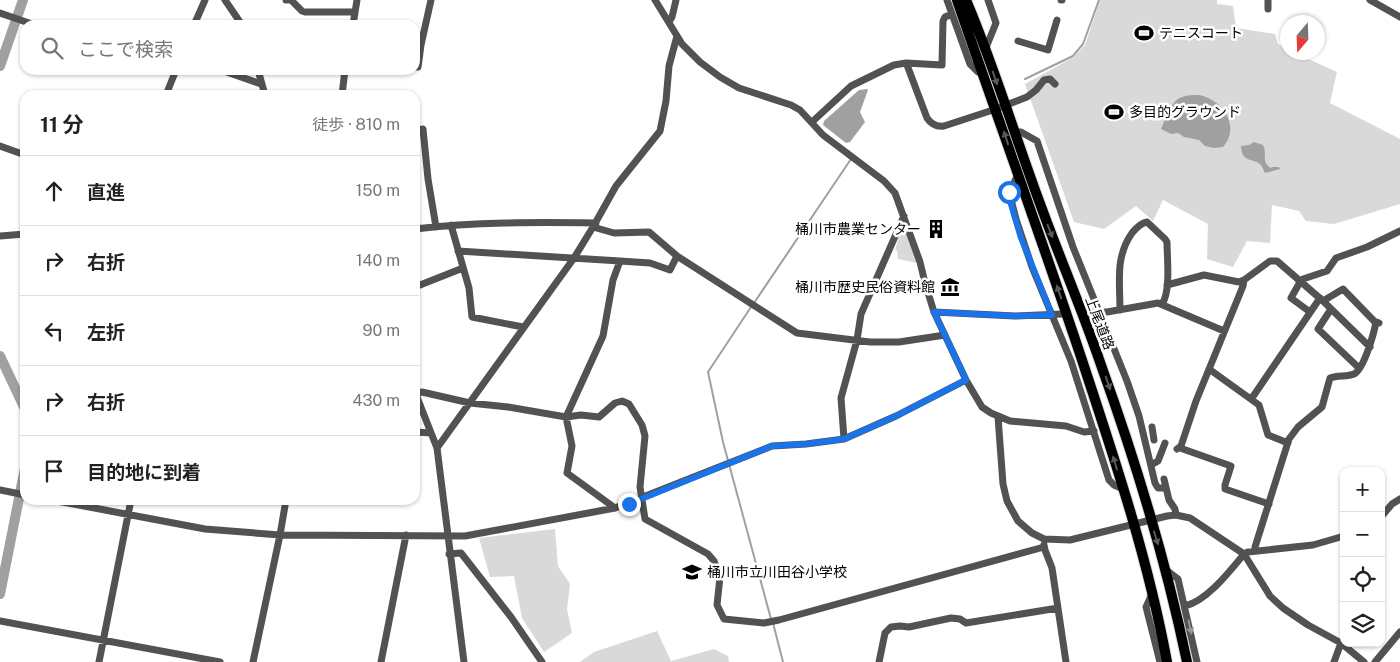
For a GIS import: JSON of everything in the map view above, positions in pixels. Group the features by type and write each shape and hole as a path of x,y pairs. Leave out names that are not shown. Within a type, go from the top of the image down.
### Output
{"highway":[{"name":"上尾道路","path":"957,0 983,73 1014,132 1101,364 1133,458 1165,569 1186,662"},
{"name":"上尾道路","path":"966,0 986,50 1018,175 1063,303 1124,489 1169,662"}],"street":[{"path":"196,20 205,0"},
{"path":"226,0 239,20"},
{"path":"286,0 291,0 305,12 355,12"},
{"path":"354,20 357,0"},
{"path":"420,52 431,0"},
{"path":"655,0 682,44 700,62 720,77 740,88 800,110 823,135 889,186 895,193 920,262 934,312 966,380 982,407 998,417 1010,421 1066,426 1084,432 1094,431"},
{"path":"669,22 676,0"},
{"path":"947,0 970,64 978,72 983,73"},
{"path":"986,50 996,23 988,0"},
{"path":"1268,0 1268,9"},
{"path":"1370,0 1400,17"},
{"path":"0,13 20,20"},
{"path":"812,122 851,86 894,65 906,63 942,65 943,20 952,14"},
{"path":"1018,41 1048,50 1056,20"},
{"path":"437,448 574,258 595,225 616,186 660,131 666,101 669,66 677,36"},
{"path":"906,65 925,114 933,124 944,126 1027,96 1036,90 1044,80 1050,79 1054,84"},
{"path":"168,90 174,75"},
{"path":"235,75 261,84"},
{"path":"259,75 263,90"},
{"path":"343,90 344,75"},
{"path":"420,129 423,129 428,179 436,227"},
{"path":"1014,132 1021,132 1038,141 1073,247 1127,381 1139,416 1156,487 1166,488"},
{"path":"0,146 20,153"},
{"path":"1018,175 1009,196 1025,250 1071,360 1109,480 1114,485 1124,489"},
{"path":"844,439 842,398 857,340 863,307 884,266 904,216"},
{"path":"420,229 451,225 524,222 595,225 614,233 649,232 678,256 796,333 870,342 899,342 945,335"},
{"path":"1120,310 1121,254 1134,230 1147,222 1167,242 1167,285 1165,301 1162,304"},
{"path":"451,225 469,288 472,317 523,328"},
{"path":"1310,312 1291,298 1300,282 1326,271 1336,258 1367,247 1400,231"},
{"path":"0,236 20,234"},
{"path":"458,251 620,261 650,264 670,270 678,256"},
{"path":"615,508 567,473 572,446 566,417 603,336 613,280 620,261"},
{"path":"1167,285 1204,275 1236,282 1244,280 1270,261 1277,261 1331,308 1370,346"},
{"path":"420,285 463,268"},
{"path":"1244,280 1178,448 1231,466 1225,489 1268,504"},
{"path":"1252,398 1310,312 1321,299 1343,289 1378,322 1373,341 1356,373 1330,378 1322,407 1293,433 1268,504 1255,551"},
{"path":"1088,312 1120,310 1158,303 1224,331"},
{"path":"1331,308 1318,329 1359,368"},
{"path":"934,312 1015,316 1062,314"},
{"path":"1209,369 1252,398 1260,408 1268,435 1288,443"},
{"path":"80,505 205,529 280,535 465,536 615,508 642,499 772,446 844,439 896,416 966,380"},
{"path":"420,392 470,403 508,407 566,417 581,415 599,417 615,403 622,401 630,404 642,425 645,436 640,487 644,519 708,554 714,561 720,577 717,604 724,620 764,623 779,620 1044,543 1070,540 1176,515 1190,518 1244,554 1270,596 1283,608 1308,625 1340,642"},
{"path":"420,406 437,448 464,662"},
{"path":"998,417 1007,501 1018,521 1044,543 1052,568 1066,662"},
{"path":"1152,427 1154,440"},
{"path":"420,432 431,433"},
{"path":"1151,464 1158,461 1165,443"},
{"path":"1164,479 1176,515"},
{"path":"0,490 20,494"},
{"path":"1385,512 1392,504 1400,499"},
{"path":"99,662 130,505"},
{"path":"253,662 285,505"},
{"path":"381,662 406,535"},
{"path":"1185,606 1195,602 1208,592 1244,554 1255,551 1313,545 1340,537"},
{"path":"449,554 461,553 511,617 542,662"},
{"path":"1165,569 1178,579 1197,662"},
{"path":"1152,594 1146,607 1160,662"},
{"path":"879,662 885,633 891,627 909,627 951,618 960,619 966,623 1058,608"},
{"path":"0,621 220,662"},
{"path":"1375,662 1400,632"},
{"path":"1334,662 1340,646"},
{"path":"1346,647 1364,662"}],"shaded area":[{"path":"1100,0 1217,0 1217,4 1233,6 1236,28 1275,34 1280,45 1280,60 1310,60 1337,72 1330,103 1400,139 1400,204 1334,224 1306,221 1299,211 1272,205 1270,243 1247,241 1233,267 1207,259 1208,224 1163,200 1153,221 1136,206 1104,229 1074,222 1025,84 1074,57 1085,45"},
{"path":"867,89 860,112 865,122 850,142 846,143 823,125 824,121 859,90"},
{"path":"1199,95 1215,102 1227,115 1230,131 1223,147 1205,146 1199,140 1184,137 1178,133 1171,134 1161,129 1174,102 1182,97"},
{"path":"1254,142 1263,145 1265,160 1268,166 1271,168 1279,167 1280,169 1265,173 1261,165 1243,155 1241,146"},
{"path":"902,227 904,227 917,263 898,259 897,251 895,250"},
{"path":"555,529 558,566 570,584 567,609 572,633 544,652 522,618 514,576 490,577 479,538"},
{"path":"657,631 671,661 714,649 728,656 729,662 580,662 594,652"}],"waterway":[{"path":"0,66 23,0"},
{"path":"1025,79 1073,56 1083,44 1099,0"},
{"path":"754,303 851,159"},
{"path":"751,307 708,372 723,442 771,619"},
{"path":"0,356 20,398"},
{"path":"0,594 20,493"},
{"path":"773,623 783,662"}],"place":[{"name":"テニスコート","path":"1144,33"},
{"name":"多目的グラウンド","path":"1114,112"},
{"name":"桶川市農業センター","path":"936,229"},
{"name":"桶川市歴史民俗資料館","path":"950,287"},
{"name":"桶川市立川田谷小学校","path":"692,572"}],"route":[{"path":"629,504 772,446 844,439 896,416 966,380 934,312 1015,316 1052,315 1021,238 1009,192"}]}
